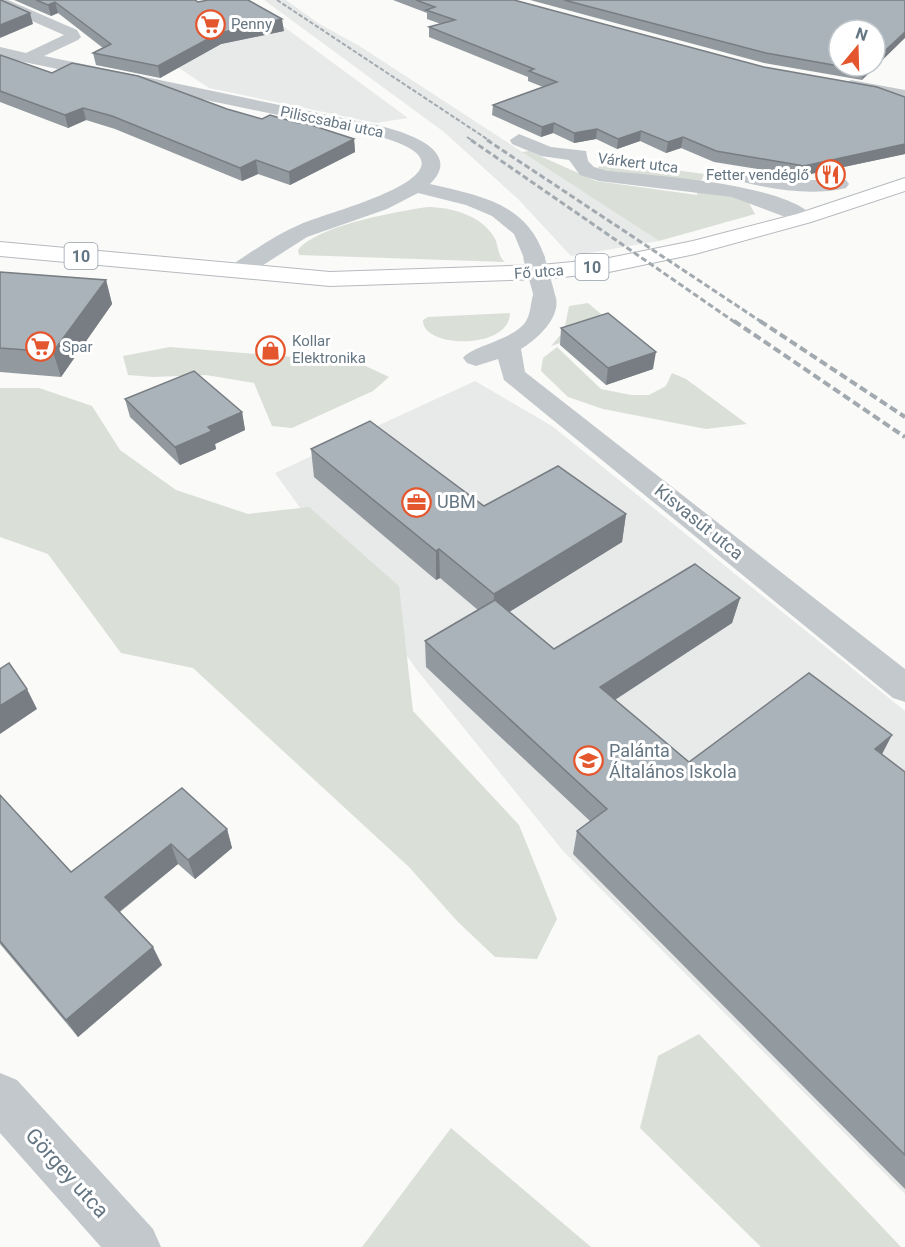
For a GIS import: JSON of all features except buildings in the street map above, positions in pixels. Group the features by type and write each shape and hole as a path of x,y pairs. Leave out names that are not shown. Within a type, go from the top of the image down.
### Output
{"main road":[{"name":"Fő utca","path":"0,249 330,279 387,279 578,269 685,249 804,218 905,184"}],"street":[{"path":"0,2 72,33 73,37 27,58"},
{"name":"Piliscsabai utca","path":"0,52 394,135 412,142 423,150 430,160 430,170 417,187"},
{"path":"836,83 905,95"},
{"name":"Várkert utca","path":"519,140 548,152 803,186 839,184"},
{"name":"Várkert utca","path":"579,155 579,162 587,171 606,177 732,191 765,198 804,218"},
{"path":"238,271 274,246 311,226 395,198 417,187 490,207 508,217 521,229 534,258 544,294 540,318 527,335 508,348 476,358"},
{"name":"Kisvasút utca","path":"508,348 513,375 905,688"},
{"name":"Görgey utca","path":"6,1119 135,1247"}],"shaded area":[{"path":"264,0 286,0 318,23 361,47 659,241 571,256 518,199 444,132"},
{"path":"249,1 408,118 376,123 209,88 116,26"},
{"path":"529,151 596,181 697,195 697,191 734,196 749,203 755,214 659,241 522,152"},
{"path":"602,161 704,174 701,182 611,172 598,168"},
{"path":"427,207 455,211 481,223 494,237 505,262 299,255 298,250 322,233 378,216"},
{"path":"588,303 614,325 551,346 564,331 569,306"},
{"path":"510,313 506,325 496,334 466,341 436,336 426,330 423,320 428,317"},
{"path":"170,347 357,362 389,377 373,391 292,428 272,426 254,383 206,375 153,377 128,375 123,356"},
{"path":"557,347 601,389 631,395 649,395 666,386 672,373 686,379 747,424 706,429 603,409 568,397 541,371 543,358"},
{"path":"475,381 552,426 905,711 905,1194 564,852 417,670 275,473"},
{"path":"0,388 39,388 92,406 120,450 176,490 248,514 309,507 399,586 413,711 519,825 557,919 537,959 495,957 457,921 409,867 193,668 121,653 48,554 0,537"},
{"path":"699,1034 901,1247 761,1247 640,1128 658,1056"},
{"path":"451,1128 591,1247 362,1247"}],"railway":[{"path":"277,0 490,141"},
{"path":"467,137 473,141"},
{"path":"471,140 736,323"},
{"path":"487,140 763,323"},
{"path":"734,321 905,437"},
{"path":"760,321 905,417"}],"place":[{"name":"Penny","path":"210,24"},
{"name":"Fetter vendéglő","path":"830,175"},
{"name":"Spar","path":"41,347"},
{"name":"Kollar Elektronika","path":"271,350"},
{"name":"UBM","path":"416,502"},
{"name":"Palánta Általános Iskola","path":"588,761"}]}
